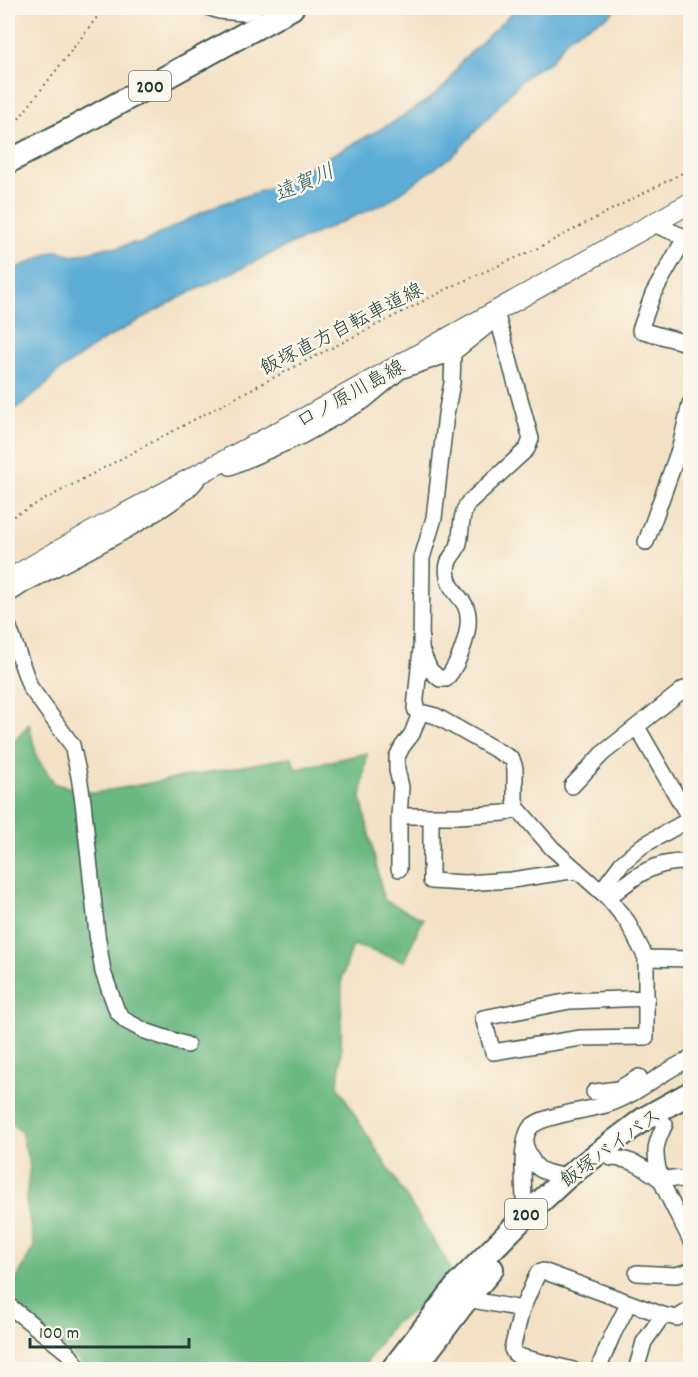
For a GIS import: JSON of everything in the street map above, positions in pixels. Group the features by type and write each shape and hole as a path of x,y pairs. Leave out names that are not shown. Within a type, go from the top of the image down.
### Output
{"highway":[{"name":"200","path":"8,162 292,8"},
{"name":"飯塚バイパス","path":"392,1370 459,1283 525,1216 567,1177 645,1118 690,1093"},
{"name":"200","path":"413,1370 467,1299 533,1224 611,1158 690,1109"}],"main road":[{"name":"口ノ原川島線","path":"8,580 111,521 497,315 690,203"}],"street":[{"path":"210,8 244,13 255,8"},
{"path":"653,224 688,239 654,294 640,330 690,344"},
{"path":"399,369 453,353 497,315 531,439 527,449 468,503 464,510 459,545 450,559 448,576 453,590 465,605 469,618 462,650 446,679 440,679 430,670 421,649"},
{"path":"453,353 452,383 446,414 434,518 422,558 421,649 415,708 420,713 436,716 512,759 515,772 515,800 518,809 552,848 604,894 627,921 646,958 647,998 646,1037 581,1038 493,1052 483,1018 570,1001 647,998"},
{"path":"646,542 680,447 690,404"},
{"path":"8,595 169,504 196,484 200,474"},
{"path":"8,625 30,687 72,745 83,802 97,934 104,972 117,1011 126,1021 187,1045"},
{"path":"572,786 602,754 688,689"},
{"path":"399,869 401,787 397,757 412,734 420,713"},
{"path":"604,894 622,863 642,846 690,819 637,727"},
{"path":"399,816 505,813 518,809"},
{"path":"431,816 430,881 465,883 512,880 577,870"},
{"path":"604,894 653,868 671,863 690,862"},
{"path":"646,958 690,959"},
{"path":"594,1092 618,1089 690,1050"},
{"path":"525,1216 525,1144 530,1128 544,1119 608,1104 690,1059"},
{"path":"665,1124 657,1141 656,1153 661,1180 690,1239"},
{"path":"525,1144 531,1161 539,1169 549,1174 567,1177"},
{"path":"611,1158 639,1164 661,1180 673,1178 690,1181"},
{"path":"573,1370 518,1356 512,1349 522,1310 538,1273 543,1271 663,1315 677,1318 690,1310"},
{"path":"637,1273 676,1275 690,1271"},
{"path":"467,1299 522,1310"},
{"path":"598,1370 629,1303"},
{"path":"8,1305 68,1353 81,1370"},
{"path":"636,1370 644,1342 663,1315"}],"path":[{"path":"8,133 104,8"},
{"name":"飯塚直方自転車道線","path":"8,519 271,379 457,284 538,248 690,169"}],"green space":[{"path":"29,724 37,758 55,784 95,793 292,757 295,769 367,753 361,798 384,900 423,919 404,961 353,945 342,978 341,1054 338,1085 446,1260 452,1274 447,1287 391,1326 362,1369 88,1369 12,1302 10,1292 34,1246 26,1200 30,1166 21,1132 8,1120 8,749"}],"water":[{"name":"遠賀川","path":"517,8 617,8 608,16 567,39 550,62 521,81 455,154 387,202 285,247 179,298 104,340 55,374 48,383 8,415 8,272 50,253 60,251 73,256 108,247 117,248 131,243 142,243 215,206 270,188 392,123 428,100 448,83 461,62"}]}
